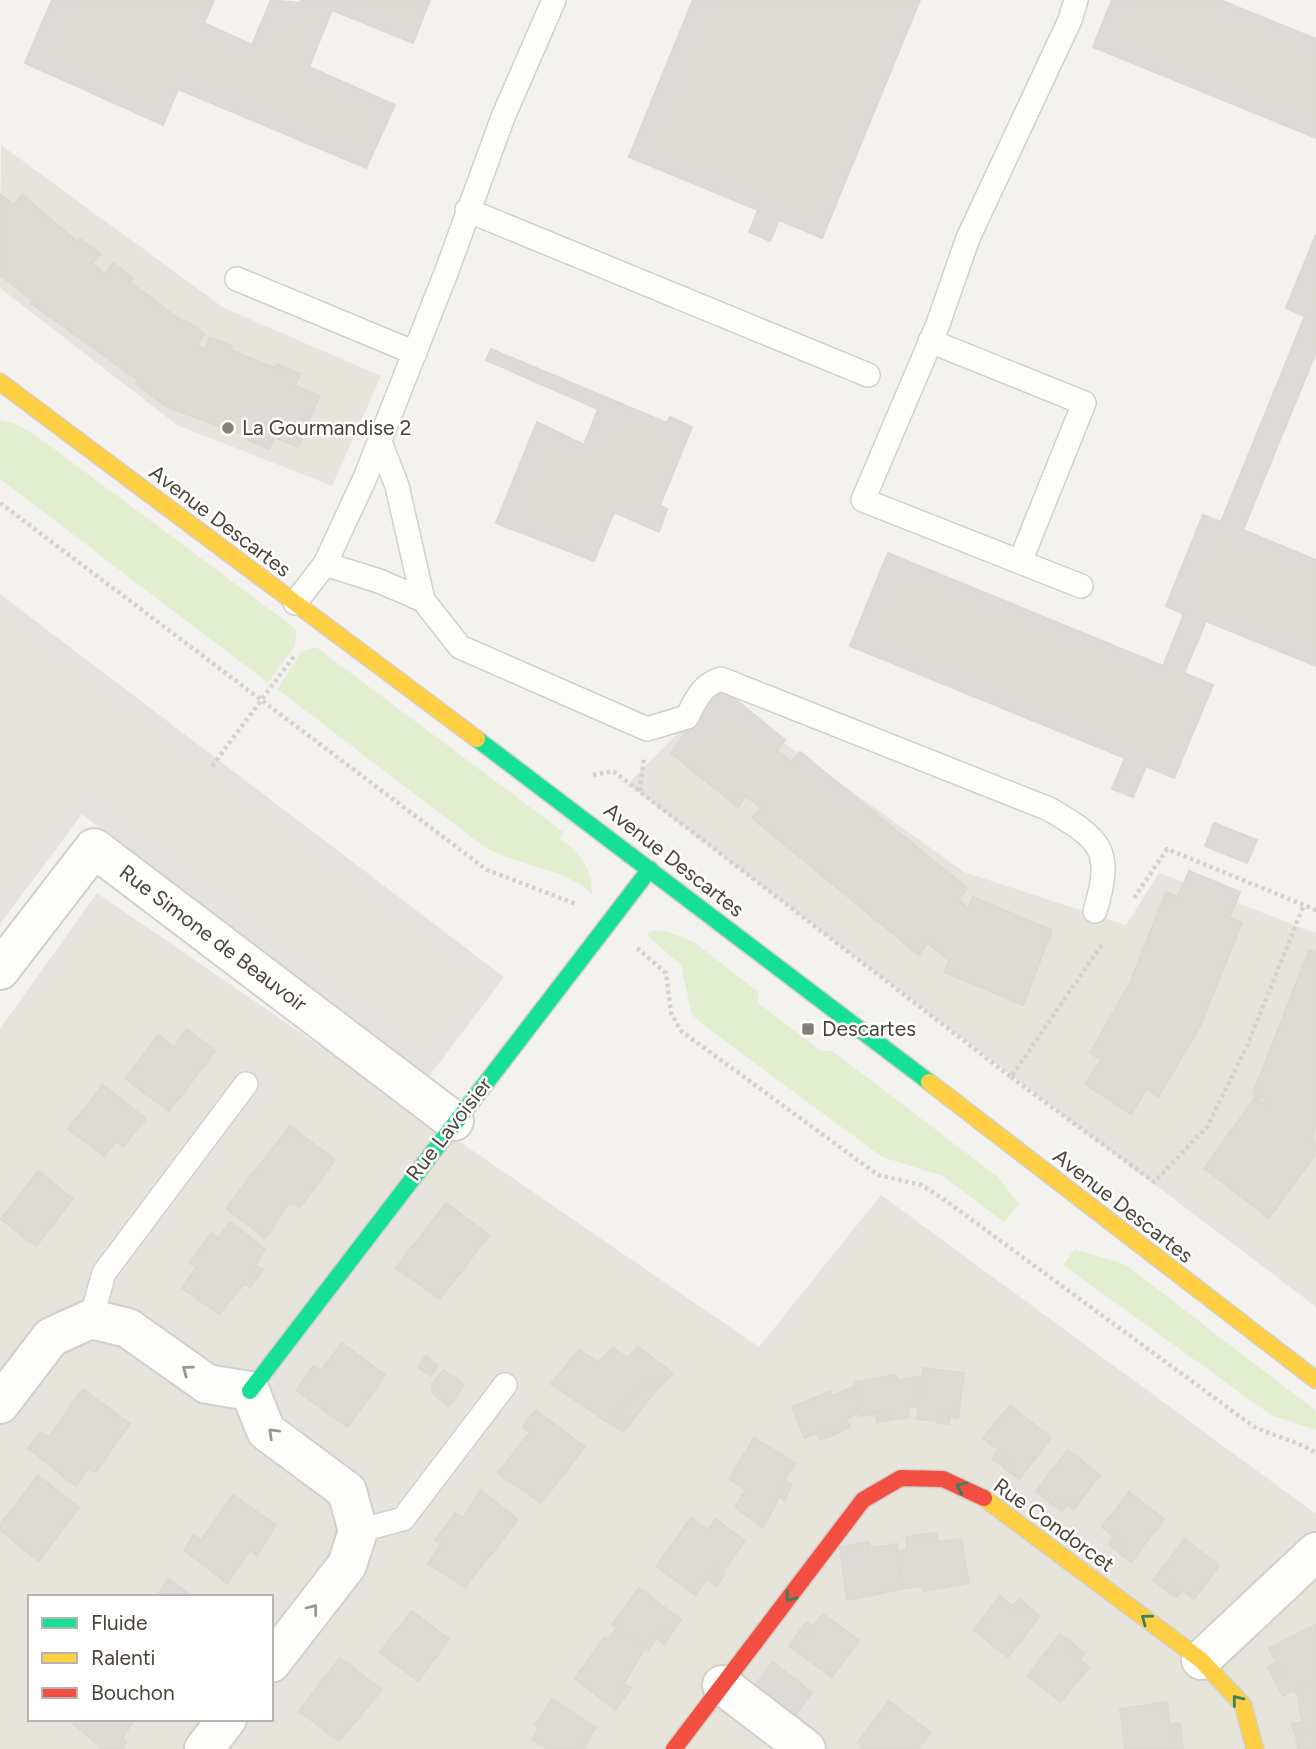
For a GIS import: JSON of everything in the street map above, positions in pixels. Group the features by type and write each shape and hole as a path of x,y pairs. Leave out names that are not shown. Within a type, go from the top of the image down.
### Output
{"main road":[{"name":"Avenue Descartes","path":"0,382 650,869 1316,1380"},
{"name":"Rue Lavoisier","path":"250,1391 454,1121 650,869"},
{"name":"Rue Condorcet","path":"674,1749 863,1500 901,1478 943,1479 981,1496 1201,1660 1243,1705 1255,1749"}],"street":[{"name":"Rue Simone de Beauvoir","path":"0,970 94,848 454,1121"},
{"path":"0,1404 51,1337 92,1319 128,1328 206,1384 250,1391 266,1431 346,1491 358,1531 347,1565 273,1660"},
{"path":"1201,1660 1316,1552"},
{"path":"722,1685 806,1749"},
{"path":"204,1749 225,1721"}],"lane":[{"path":"295,603 325,564 380,442 467,210 554,0"},
{"path":"1076,0 1070,20 968,238 930,341 863,500 1081,586"},
{"path":"467,210 867,375"},
{"path":"237,279 415,353"},
{"path":"930,341 1084,402 1020,562"},
{"path":"380,442 397,485 423,600 460,647 648,729 687,717 700,691 710,682 720,679 1049,809 1086,831 1102,851 1102,887 1096,911"},
{"path":"325,564 379,581 423,600"},
{"path":"92,1319 104,1273 246,1084"},
{"path":"358,1531 403,1519 505,1385"}],"path":[{"path":"0,503 488,870 564,897 607,926 666,973 671,1013 681,1031 878,1175 920,1185 942,1198 1253,1426 1273,1436 1297,1441 1316,1453"},
{"path":"212,766 248,720"},
{"path":"537,784 613,771 1011,1077 1154,1182 1207,1127 1247,1046 1304,905"},
{"path":"1128,906 1167,849 1316,910"},
{"path":"1011,1077 1105,940"}],"shaded area":[{"path":"1,145 224,308 381,376 332,486 177,425 0,288"},
{"path":"0,594 504,977 424,1083 82,814 0,924"},
{"path":"716,694 964,872 1126,925 1159,873 1316,933 1316,1307 628,784"},
{"path":"97,893 759,1347 881,1195 1316,1514 1316,1749 0,1749 0,1029"}],"green space":[{"path":"0,420 16,424 37,436 297,630 295,646 268,683 0,479"},
{"path":"316,647 563,832 560,838 584,862 590,876 592,894 568,878 483,846 277,689 301,652"},
{"path":"663,930 694,942 758,992 758,1003 821,1051 832,1051 998,1177 1019,1204 1004,1222 943,1176 882,1157 709,1029 692,1015 681,965 647,935 650,931"},
{"path":"1075,1249 1126,1265 1316,1411 1316,1430 1271,1415 1063,1265"}],"building":[{"path":"52,0 214,0 204,23 252,45 271,0 300,3 301,0 430,0 413,43 332,10 309,67 395,105 366,168 178,89 163,125 25,63"},
{"path":"693,0 920,0 822,238 779,220 770,241 749,232 758,210 629,157"},
{"path":"1112,0 1220,0 1316,39 1316,138 1093,47"},
{"path":"0,194 14,205 22,195 78,242 80,239 100,254 92,264 105,274 113,263 132,278 130,282 183,322 185,320 204,334 197,344 205,350 210,337 232,346 231,350 275,368 277,364 300,374 295,386 319,396 298,447 274,437 269,449 246,439 247,436 167,407 136,384 138,380 31,303 33,300 0,275"},
{"path":"1316,235 1316,352 1243,530 1316,560 1316,666 1206,621 1184,673 1213,685 1174,778 1146,766 1133,797 1112,789 1125,758 850,646 888,553 1163,666 1184,614 1166,606 1203,515 1221,522 1305,316 1286,308"},
{"path":"491,349 667,423 670,417 692,427 660,505 667,509 659,532 614,512 594,561 496,523 537,422 584,445 598,409 486,360"},
{"path":"719,686 785,740 777,750 791,762 800,752 967,888 959,899 968,909 973,897 1052,930 1023,1005 944,972 949,960 927,943 919,955 752,818 761,808 746,796 738,807 671,753"},
{"path":"1214,823 1257,840 1247,863 1205,846"},
{"path":"1189,871 1240,892 1229,918 1242,923 1200,1026 1158,1097 1147,1089 1131,1114 1085,1084 1101,1060 1090,1053 1130,983 1166,892 1178,897"},
{"path":"1309,950 1316,953 1316,1120 1312,1140 1316,1143 1316,1154 1269,1218 1204,1168 1256,1097 1265,1104 1265,1099 1253,1094"},
{"path":"187,1029 215,1051 169,1111 126,1079 158,1035 174,1047"},
{"path":"103,1085 146,1119 123,1146 117,1141 104,1156 68,1129"},
{"path":"290,1126 335,1160 300,1207 289,1203 265,1238 226,1208"},
{"path":"38,1171 73,1199 36,1246 1,1219"},
{"path":"446,1203 489,1235 440,1299 396,1268"},
{"path":"230,1222 265,1249 255,1265 263,1269 250,1287 244,1284 219,1314 182,1288 196,1268 190,1263 211,1233 218,1238"},
{"path":"342,1343 385,1375 348,1427 296,1390 313,1366 321,1371"},
{"path":"638,1347 673,1373 659,1387 647,1378 610,1424 551,1384 579,1350 598,1362 613,1348 627,1358"},
{"path":"426,1356 438,1366 431,1376 418,1367"},
{"path":"923,1368 964,1373 958,1418 938,1414 938,1421 917,1419"},
{"path":"443,1370 464,1385 449,1406 433,1394 432,1384"},
{"path":"896,1375 897,1380 922,1376 919,1406 908,1408 909,1417 890,1420 889,1411 860,1416 854,1382"},
{"path":"647,1378 659,1387 623,1432 610,1422"},
{"path":"855,1386 859,1413 846,1419 850,1427 831,1436 828,1429 805,1438 792,1407 830,1391 832,1396"},
{"path":"83,1389 130,1424 95,1472 88,1469 76,1486 28,1448 40,1432 49,1437"},
{"path":"1010,1405 1051,1438 1019,1479 1003,1467 1010,1458 983,1438"},
{"path":"536,1410 585,1447 541,1503 498,1473 530,1432 523,1427"},
{"path":"889,1411 890,1420 877,1422 875,1413"},
{"path":"938,1414 950,1415 949,1424 937,1423"},
{"path":"828,1429 831,1436 820,1440 817,1434"},
{"path":"754,1438 795,1463 776,1494 779,1497 763,1528 735,1507 746,1490 729,1479"},
{"path":"1068,1450 1100,1475 1074,1509 1057,1496 1051,1503 1036,1491"},
{"path":"998,1451 1010,1458 1004,1466 992,1459"},
{"path":"38,1476 79,1507 39,1561 0,1530 0,1525"},
{"path":"785,1480 792,1485 784,1500 776,1494"},
{"path":"481,1490 518,1520 465,1587 428,1564 441,1544 435,1540 455,1513 463,1518"},
{"path":"1129,1492 1164,1519 1131,1562 1118,1552 1124,1544 1102,1527"},
{"path":"233,1495 276,1525 257,1555 250,1550 227,1583 184,1550 194,1535 201,1540"},
{"path":"1057,1496 1067,1504 1062,1511 1051,1503"},
{"path":"691,1518 708,1530 716,1519 745,1541 722,1572 716,1567 695,1595 656,1566"},
{"path":"937,1533 938,1542 926,1543 925,1534"},
{"path":"925,1534 926,1543 961,1539 969,1583 924,1591 923,1586 902,1589 898,1552 907,1549 906,1537"},
{"path":"1114,1537 1124,1544 1118,1552 1109,1544"},
{"path":"1185,1539 1219,1566 1194,1599 1172,1583 1167,1591 1153,1580"},
{"path":"869,1542 870,1548 897,1544 902,1589 847,1600 840,1547"},
{"path":"716,1567 725,1574 716,1586 707,1579"},
{"path":"169,1579 190,1595 157,1595"},
{"path":"1172,1583 1182,1590 1177,1597 1167,1591"},
{"path":"639,1588 681,1620 671,1634 664,1628 647,1651 612,1624"},
{"path":"1000,1596 1024,1615 1030,1608 1040,1616 1008,1657 974,1630"},
{"path":"1019,1599 1030,1608 1024,1615 1013,1606"},
{"path":"412,1611 449,1639 418,1681 380,1652"},
{"path":"823,1614 859,1640 832,1677 789,1646 799,1632 806,1637"},
{"path":"807,1622 814,1627 806,1637 799,1632"},
{"path":"1315,1625 1316,1679 1283,1696 1273,1677 1281,1672 1269,1648"},
{"path":"617,1628 644,1650 620,1690 626,1695 615,1710 575,1678 605,1637 608,1639"},
{"path":"664,1628 671,1634 664,1644 657,1638"},
{"path":"1060,1634 1073,1644 1069,1652 1089,1667 1061,1702 1028,1676"},
{"path":"1073,1644 1084,1653 1081,1660 1069,1652"},
{"path":"340,1658 382,1690 339,1741 299,1711"},
{"path":"773,1662 812,1693 786,1728 746,1698"},
{"path":"1275,1663 1281,1672 1273,1677 1268,1667"},
{"path":"1316,1679 1316,1749 1298,1749 1296,1737 1305,1735 1298,1702 1301,1702 1295,1690"},
{"path":"624,1684 631,1688 626,1695 620,1690"},
{"path":"552,1699 596,1728 579,1749 547,1749 532,1739 539,1728 535,1725"},
{"path":"889,1701 931,1733 918,1749 864,1749 857,1743"},
{"path":"1167,1702 1171,1738 1182,1736 1183,1749 1125,1749 1120,1709"},
{"path":"134,1721 122,1738 127,1742 121,1749 102,1749 72,1722"},
{"path":"1302,1722 1305,1735 1296,1737 1292,1724"},
{"path":"1180,1723 1182,1736 1171,1738 1170,1724"},
{"path":"587,1736 591,1737 583,1749 579,1749"}],"traffic: fast":[{"path":"477,739 929,1082"},
{"path":"250,1391 650,869"}],"traffic: slow":[{"path":"0,382 477,739"},
{"path":"929,1082 1316,1380"},
{"path":"984,1498 1201,1660 1243,1705 1255,1749"}],"traffic: jam":[{"path":"674,1749 863,1500 901,1478 943,1479 984,1498"}],"place":[{"name":"La Gourmandise 2","path":"228,428"},
{"name":"Descartes","path":"808,1029"}]}
